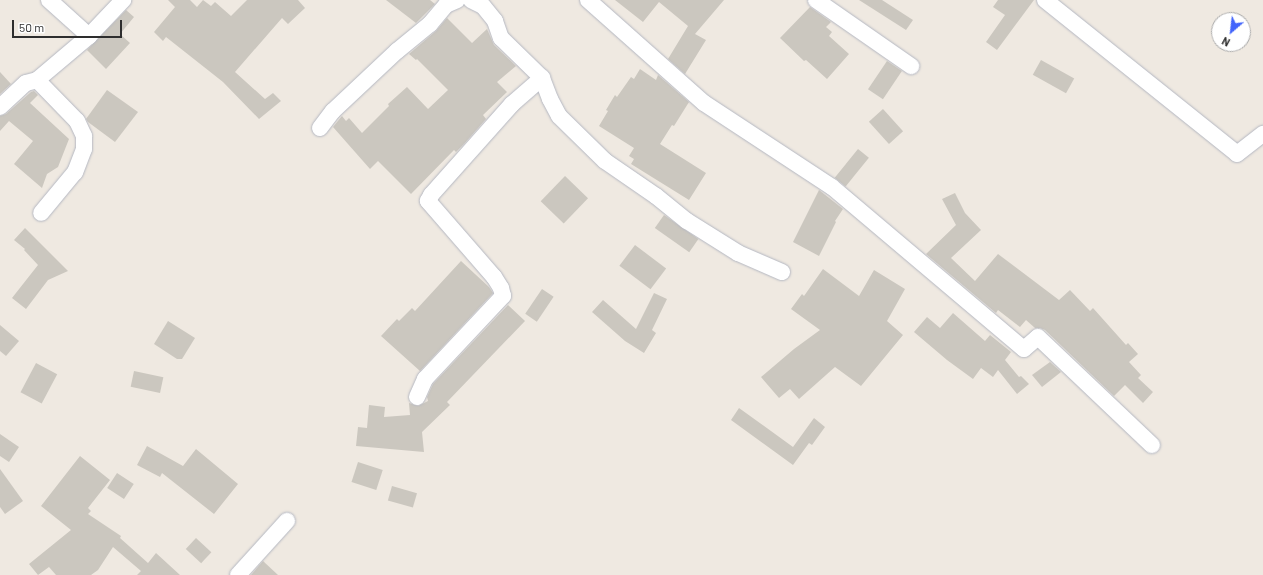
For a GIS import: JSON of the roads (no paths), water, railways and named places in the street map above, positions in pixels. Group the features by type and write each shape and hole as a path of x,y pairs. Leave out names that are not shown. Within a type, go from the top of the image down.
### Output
{"street":[{"path":"49,0 89,36"},
{"path":"0,107 26,83 37,80 89,36 123,0"},
{"path":"320,128 333,110 397,51 430,24 446,5 457,0"},
{"path":"471,0 483,6 495,22 501,38 542,78 550,99 559,116 605,161 656,196 687,221 738,253 782,272"},
{"path":"588,0 704,103 832,187 1024,349 1038,337 1152,445"},
{"path":"816,0 911,66"},
{"path":"1045,0 1237,154 1263,134"},
{"path":"417,397 425,379 503,296 502,288 494,277 428,201 440,184 512,104 542,78"},
{"path":"37,80 77,121 84,136 84,149 75,172 41,213"},
{"path":"238,575 287,521"}]}
